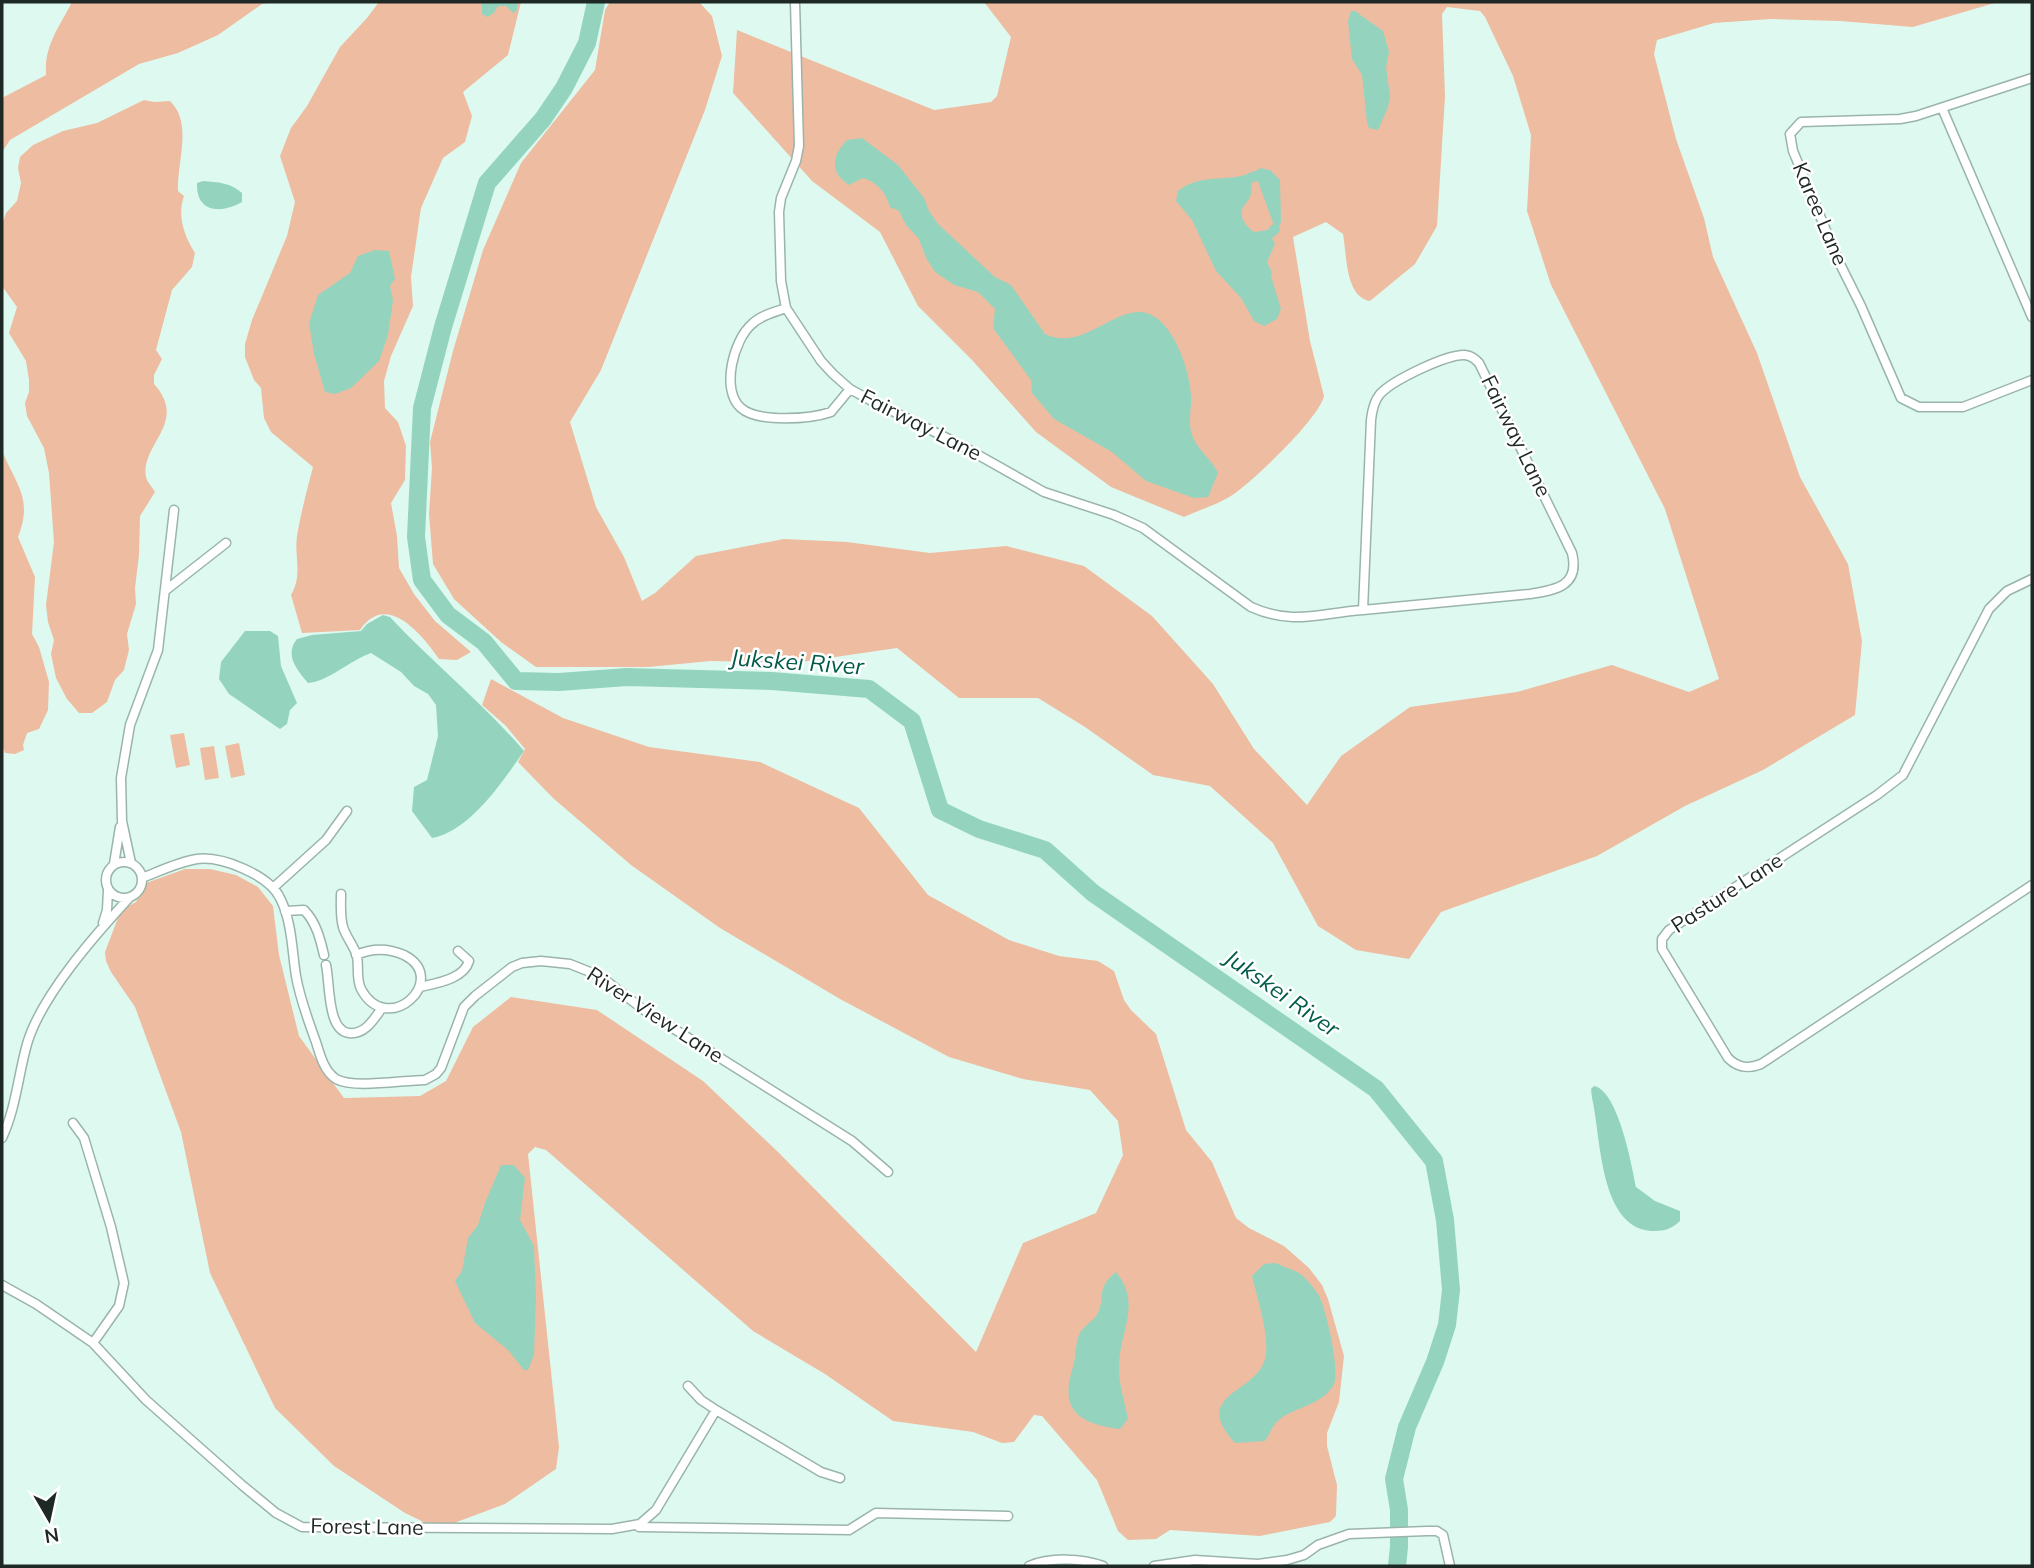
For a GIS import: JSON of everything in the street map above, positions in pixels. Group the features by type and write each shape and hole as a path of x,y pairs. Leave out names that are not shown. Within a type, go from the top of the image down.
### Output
{"street":[{"name":"Fairway Lane","path":"795,2 799,146 796,161 780,198 781,281 786,308 821,361 849,389 957,443 1044,492 1114,515 1143,528 1245,603 1263,612 1291,619 1550,591 1562,586 1572,573 1574,560 1569,544 1483,368 1472,357 1448,358 1400,381 1380,394 1374,405 1371,420 1363,610"},
{"name":"Karee Lane","path":"2032,78 1900,119 1801,122 1792,130 1791,145 1840,264 1901,398 1919,407 1964,407 2032,380"},
{"path":"1942,108 2032,317"},
{"path":"786,308 758,319 746,330 730,373 729,386 735,401 743,410 757,415 790,418 812,416 831,412 849,389"},
{"path":"131,863 122,821 121,778 125,747 136,705 158,650 174,510"},
{"path":"166,590 226,543"},
{"name":"Pasture Lane","path":"2032,579 2001,596 1985,614 1916,751 1897,780 1675,925 1664,935 1662,949 1728,1058 1737,1066 1750,1067 1761,1063 1852,1005 2032,886"},
{"path":"142,878 181,863 214,859 251,873 273,888 327,840 347,811"},
{"path":"102,926 107,910 106,876 114,864 122,821"},
{"path":"2,1138 13,1110 27,1044 44,1006 102,926 140,888 142,878 139,869 131,863 114,864"},
{"name":"River View Lane","path":"273,888 281,898 285,911 305,1013 324,1065 330,1074 339,1080 365,1083 431,1078 442,1068 459,1019 468,1002 518,964 551,961 581,967 600,976 644,1010 852,1141 888,1172"},
{"path":"108,890 121,898 129,898"},
{"path":"341,894 343,927 356,955 360,987 372,1001 382,1007 392,1008 406,1004 420,987 453,977 467,968 469,961 458,951"},
{"path":"285,911 304,910 320,940 324,955"},
{"path":"356,955 384,949 406,957 419,970 420,987"},
{"path":"326,965 333,1015 336,1026 344,1032 352,1034 363,1030 382,1007"},
{"path":"73,1123 84,1138 118,1252 124,1283 119,1306 93,1343"},
{"name":"Forest Lane","path":"2,1284 93,1343 146,1400 267,1506 297,1525 346,1528 629,1527 849,1530 876,1513 1008,1516"},
{"path":"688,1386 701,1400 716,1410 821,1472 840,1478"},
{"path":"629,1527 644,1522 656,1510 716,1410"},
{"path":"1154,1566 1195,1560 1258,1564 1304,1555 1318,1545 1349,1534 1437,1531 1443,1535 1450,1566"},
{"path":"1029,1566 1050,1560 1103,1566"}],"shaded area":[{"path":"72,2 275,2 262,4 218,35 178,53 139,64 10,140 2,152 2,98 46,75 50,46"},
{"path":"379,2 521,2 508,55 463,92 472,116 465,142 443,158 421,208 411,277 413,306 391,356 384,381 385,408 398,422 406,446 405,480 391,503 399,568 414,594 435,621 471,652 457,660 439,659 414,629 393,616 381,614 370,619 360,630 302,633 291,595 297,580 297,536 313,467 271,432 264,418 261,388 254,380 245,357 245,344 252,320 287,236 295,202 280,156 291,128 307,106 340,47"},
{"path":"482,2 517,2 517,10 513,13 506,6 498,6 494,13 487,17 482,14"},
{"path":"610,2 699,2 712,16 722,56 705,110 601,370 570,422 596,507 624,557 642,601 655,593 696,556 784,539 847,542 930,553 1006,546 1084,566 1152,616 1213,684 1254,749 1307,805 1341,756 1410,707 1517,692 1612,665 1689,692 1719,679 1665,509 1551,285 1527,211 1531,135 1513,76 1485,17 1480,11 1447,7 1442,14 1445,96 1437,226 1415,264 1370,301 1362,298 1352,284 1343,234 1326,222 1293,237 1310,341 1324,396 1320,406 1300,432 1247,484 1226,499 1184,517 1111,487 1036,432 972,360 918,306 880,232 812,181 733,93 737,30 934,110 991,102 997,96 1011,37 984,2 1998,2 1913,27 1771,19 1714,23 1657,40 1654,54 1676,139 1704,218 1713,257 1757,353 1800,477 1848,564 1862,641 1855,715 1763,770 1685,806 1597,856 1441,912 1409,959 1356,950 1318,926 1273,843 1210,786 1153,775 1038,698 959,698 897,648 794,663 711,661 648,667 536,667 501,642 454,599 433,564 429,514 432,468 430,442 483,250 521,163 595,70 605,10"},
{"path":"1351,11 1355,11 1383,31 1389,52 1386,67 1390,96 1378,130 1369,128 1362,75 1352,59 1348,21"},
{"path":"144,100 170,101 181,120 178,191 184,196 181,211 183,225 195,253 192,267 172,290 156,350 162,359 154,375 154,384 167,410 161,433 146,465 147,479 155,492 140,516 136,604 127,634 129,650 124,670 115,680 107,702 92,713 79,713 67,699 56,678 51,654 54,640 46,605 54,542 49,473 44,448 27,416 25,403 29,380 26,361 9,333 17,307 2,286 2,225 6,213 17,201 21,183 18,168 20,157 33,145 63,131 97,123"},
{"path":"862,138 898,165 924,198 938,224 995,277 1011,285 1045,334 1070,338 1126,314 1137,312 1149,314 1159,320 1176,343 1187,371 1191,395 1191,433 1218,473 1208,497 1194,498 1146,481 1112,452 1054,419 1032,393 1031,380 993,328 995,309 978,292 954,285 935,272 919,239 906,225 899,211 890,207 877,185 863,178 849,185 838,175 835,164 838,152 847,140"},
{"path":"1260,168 1270,170 1280,180 1281,222 1276,231 1256,176 1255,172"},
{"path":"1248,174 1252,192 1243,207 1242,218 1254,232 1268,230 1275,244 1267,262 1281,309 1277,319 1264,326 1254,321 1241,298 1216,271 1192,220 1176,201 1178,191 1186,185"},
{"path":"203,181 233,187 242,193 242,202 218,209 205,205 198,193 197,183"},
{"path":"375,250 389,251 395,279 390,286 393,301 388,335 379,361 351,388 335,394 325,392 314,354 309,323 318,295 350,273 358,256"},
{"path":"2,451 18,484 23,502 24,512 18,537 35,577 32,634 39,647 49,682 48,710 39,729 27,733 24,750 15,754 5,753 2,744"},
{"path":"383,615 390,617 492,716 524,751 496,790 472,815 459,826 432,838 412,811 414,787 427,780 438,736 436,705 428,694 371,653 323,679 308,683 296,668 292,657 293,645 297,639 312,635 361,631 367,624"},
{"path":"245,631 270,631 278,636 281,666 297,703 290,710 287,724 280,729 229,694 219,679 221,662"},
{"path":"491,679 563,718 649,747 760,762 859,808 928,895 1009,940 1059,956 1098,961 1114,971 1124,1000 1156,1034 1186,1130 1212,1162 1236,1218 1284,1246 1309,1268 1322,1285 1328,1299 1344,1356 1339,1402 1327,1433 1327,1446 1337,1485 1336,1516 1330,1522 1260,1536 1170,1530 1156,1539 1128,1540 1118,1531 1097,1480 1042,1416 1034,1415 1014,1442 1002,1443 973,1432 893,1421 825,1374 753,1331 546,1150 535,1147 528,1154 559,1447 556,1469 505,1504 454,1523 432,1526 405,1513 334,1466 275,1408 210,1273 181,1132 135,1007 106,961 105,952 121,910 136,902 146,883 185,869 210,869 236,875 258,887 273,906 279,955 299,1036 344,1098 420,1096 446,1081 473,1027 511,997 597,1010 703,1081 778,1152 976,1352 1023,1243 1096,1213 1123,1155 1118,1121 1090,1090 1023,1079 949,1057 840,999 720,928 631,865 553,798 518,762 525,749 506,726 482,705"},
{"path":"184,733 190,765 176,768 170,735"},
{"path":"239,743 245,775 231,778 225,746"},
{"path":"214,746 219,778 205,780 200,748"},
{"path":"1594,1086 1603,1091 1617,1114 1636,1187 1655,1201 1680,1211 1680,1221 1673,1226 1651,1231 1634,1226 1621,1214 1605,1177 1592,1098 1591,1089"},
{"path":"501,1165 514,1165 525,1178 520,1220 534,1246 534,1355 528,1370 524,1370 508,1350 475,1323 455,1281 462,1271 468,1238 478,1225"},
{"path":"1275,1263 1301,1275 1318,1294 1331,1339 1335,1366 1334,1384 1317,1401 1280,1419 1265,1441 1235,1443 1223,1427 1219,1415 1222,1405 1258,1373 1264,1362 1265,1331 1252,1276 1264,1264"},
{"path":"1116,1272 1124,1284 1129,1306 1119,1365 1128,1419 1120,1429 1083,1419 1071,1404 1069,1394 1079,1335 1097,1315 1105,1283"}],"waterway":[{"name":"Jukskei River","path":"596,2 587,43 564,88 543,119 487,183 443,327 422,408 416,537 422,580 448,615 484,642 516,681 559,682 627,677 772,681 869,689 912,721 940,810 979,829 1045,850 1093,893 1376,1089 1434,1161 1445,1220 1451,1290 1447,1325 1435,1362 1407,1427 1394,1479 1399,1510 1397,1566"},
{"path":"1250,178 1256,176"},
{"path":"1271,233 1275,229"}]}
